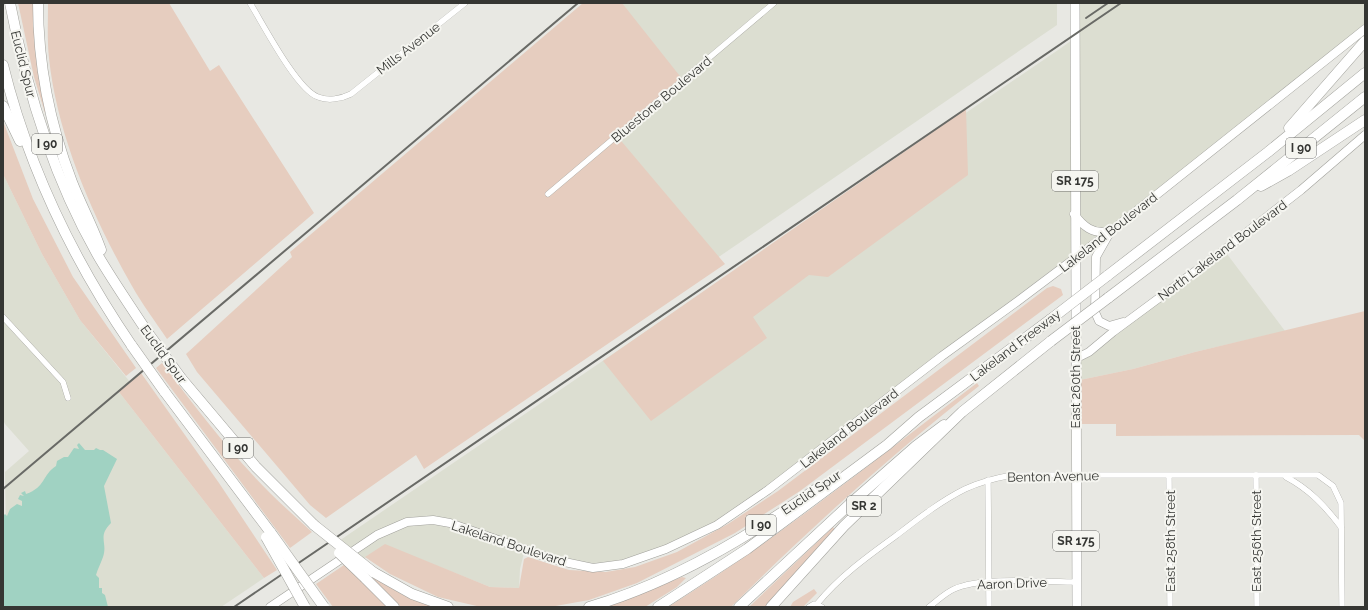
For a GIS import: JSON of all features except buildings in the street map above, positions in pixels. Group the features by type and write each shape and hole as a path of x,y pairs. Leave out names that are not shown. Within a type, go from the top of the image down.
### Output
{"highway":[{"name":"Euclid Spur","path":"10,3 26,79 49,149 80,221 111,276 148,333 180,378 241,451 332,546 369,575"},
{"path":"38,3 41,63 54,124 72,182 97,238 111,276"},
{"path":"1268,152 1365,41"},
{"name":"Euclid Spur","path":"3,65 20,125 37,172 74,250 113,318 132,346 236,487 268,535"},
{"name":"Lakeland Freeway","path":"658,607 747,549 887,445 919,417 1107,276 1268,152 1365,73"},
{"name":"Lakeland Freeway","path":"772,607 844,526 962,412 1051,340 1237,200 1365,97"},
{"path":"3,106 37,172"},
{"path":"1237,200 1288,171 1365,120"},
{"name":"I 90","path":"739,607 815,535 883,474 931,433 962,412"},
{"name":"Euclid Spur","path":"589,607 622,596 663,578 736,540 813,492 883,440 919,417"},
{"path":"268,535 305,607"},
{"name":"I 90","path":"268,535 324,607"},
{"path":"369,575 394,607"},
{"path":"369,575 407,592 448,607"}],"main road":[{"name":"East 260th Street","path":"1075,3 1074,258 1077,607"}],"street":[{"name":"Mills Avenue","path":"250,3 301,84 317,97 329,100 350,94 465,3"},
{"name":"Bluestone Boulevard","path":"548,194 774,3"},
{"name":"Lakeland Boulevard","path":"270,607 377,535 407,522 433,520 450,523 555,560 593,568 624,564 666,550 717,525 768,490 942,356 1019,301 1112,230 1365,30"},
{"name":"North Lakeland Boulevard","path":"1075,359 1089,352 1293,196 1365,135"},
{"path":"1074,214 1082,224 1089,229 1101,233 1112,230"},
{"path":"1112,230 1096,257 1095,312 1099,321 1109,326 1129,320"},
{"path":"3,317 63,382 68,398"},
{"name":"Benton Avenue","path":"809,607 819,606 831,587 848,570 934,508 966,489 988,480 1012,475 1318,475 1333,486 1341,503 1341,527"},
{"name":"East 256th Street","path":"1256,475 1257,607"},
{"name":"East 258th Street","path":"1169,476 1170,607"},
{"name":"Benton Avenue","path":"1284,476 1302,486 1319,500 1341,527"},
{"path":"988,480 989,607"},
{"path":"1341,527 1342,607"},
{"name":"Aaron Drive","path":"929,607 953,589 989,582 1077,582"}],"shaded area":[{"path":"18,3 36,3 48,112 45,113 34,77"},
{"path":"48,3 169,3 210,71 219,65 314,213 167,339 132,286 104,233 68,146 53,87 48,51"},
{"path":"583,3 622,3 683,80 617,136 725,264 424,469 416,455 326,518 310,505 197,372 186,354 292,257 290,252"},
{"path":"621,3 1057,3 1057,25 478,422"},
{"path":"1075,3 1365,3 1365,29 1113,229 717,525 666,549 593,568 525,549 520,569 519,588 490,587 385,545 359,562 336,543 1075,38"},
{"path":"966,109 968,175 828,277 809,275 753,317 767,338 651,421 603,361"},
{"path":"3,121 33,199 73,277 136,368 126,376 80,320 42,254 3,174"},
{"path":"3,174 42,254 80,320 130,382 119,392 264,578 221,607 7,607 5,472 29,451 3,420"},
{"path":"1224,250 1285,331 1195,352 1133,369 1075,381 1075,365 1113,332"},
{"path":"1053,286 1061,289 1063,295 800,491 735,533 637,583 589,600 550,607 481,607 438,597 390,574 365,557 385,544 490,587 519,588 524,559 528,557 569,570 606,572 635,567 677,552 728,524 778,491 1047,288"},
{"path":"1365,311 1365,441 1359,435 1116,436 1116,424 1076,424 1075,381 1133,369 1195,352"},
{"path":"162,363 227,446 255,478 312,532 290,548 156,368"},
{"path":"141,373 219,483 277,570 264,578 119,392"},
{"path":"977,383 979,386 883,465 790,549 731,607 668,607 748,555"},
{"path":"79,443 85,450 94,450 96,448 103,450 117,459 104,486 111,523 105,532 103,557 96,575 99,578 99,588 102,588 102,593 105,595 108,607 3,607 3,516 5,514 7,516 10,509 17,504 22,506 22,501 18,499 20,495 24,496 21,493 25,491 26,494 37,488 48,473 56,466 57,461 64,457 68,457 74,448 79,449 77,445"},
{"path":"833,527 835,530 765,607 749,607"},
{"path":"344,565 388,607 333,607 316,584"},
{"path":"372,576 403,595 434,607 401,607 370,577"},
{"path":"682,577 686,578 677,587 645,607 603,607"},
{"path":"814,589 817,593 803,607 790,607 793,602"}],"railway":[{"path":"3,489 578,3"},
{"path":"1086,18 1108,3"},
{"path":"234,607 1121,3"}]}
